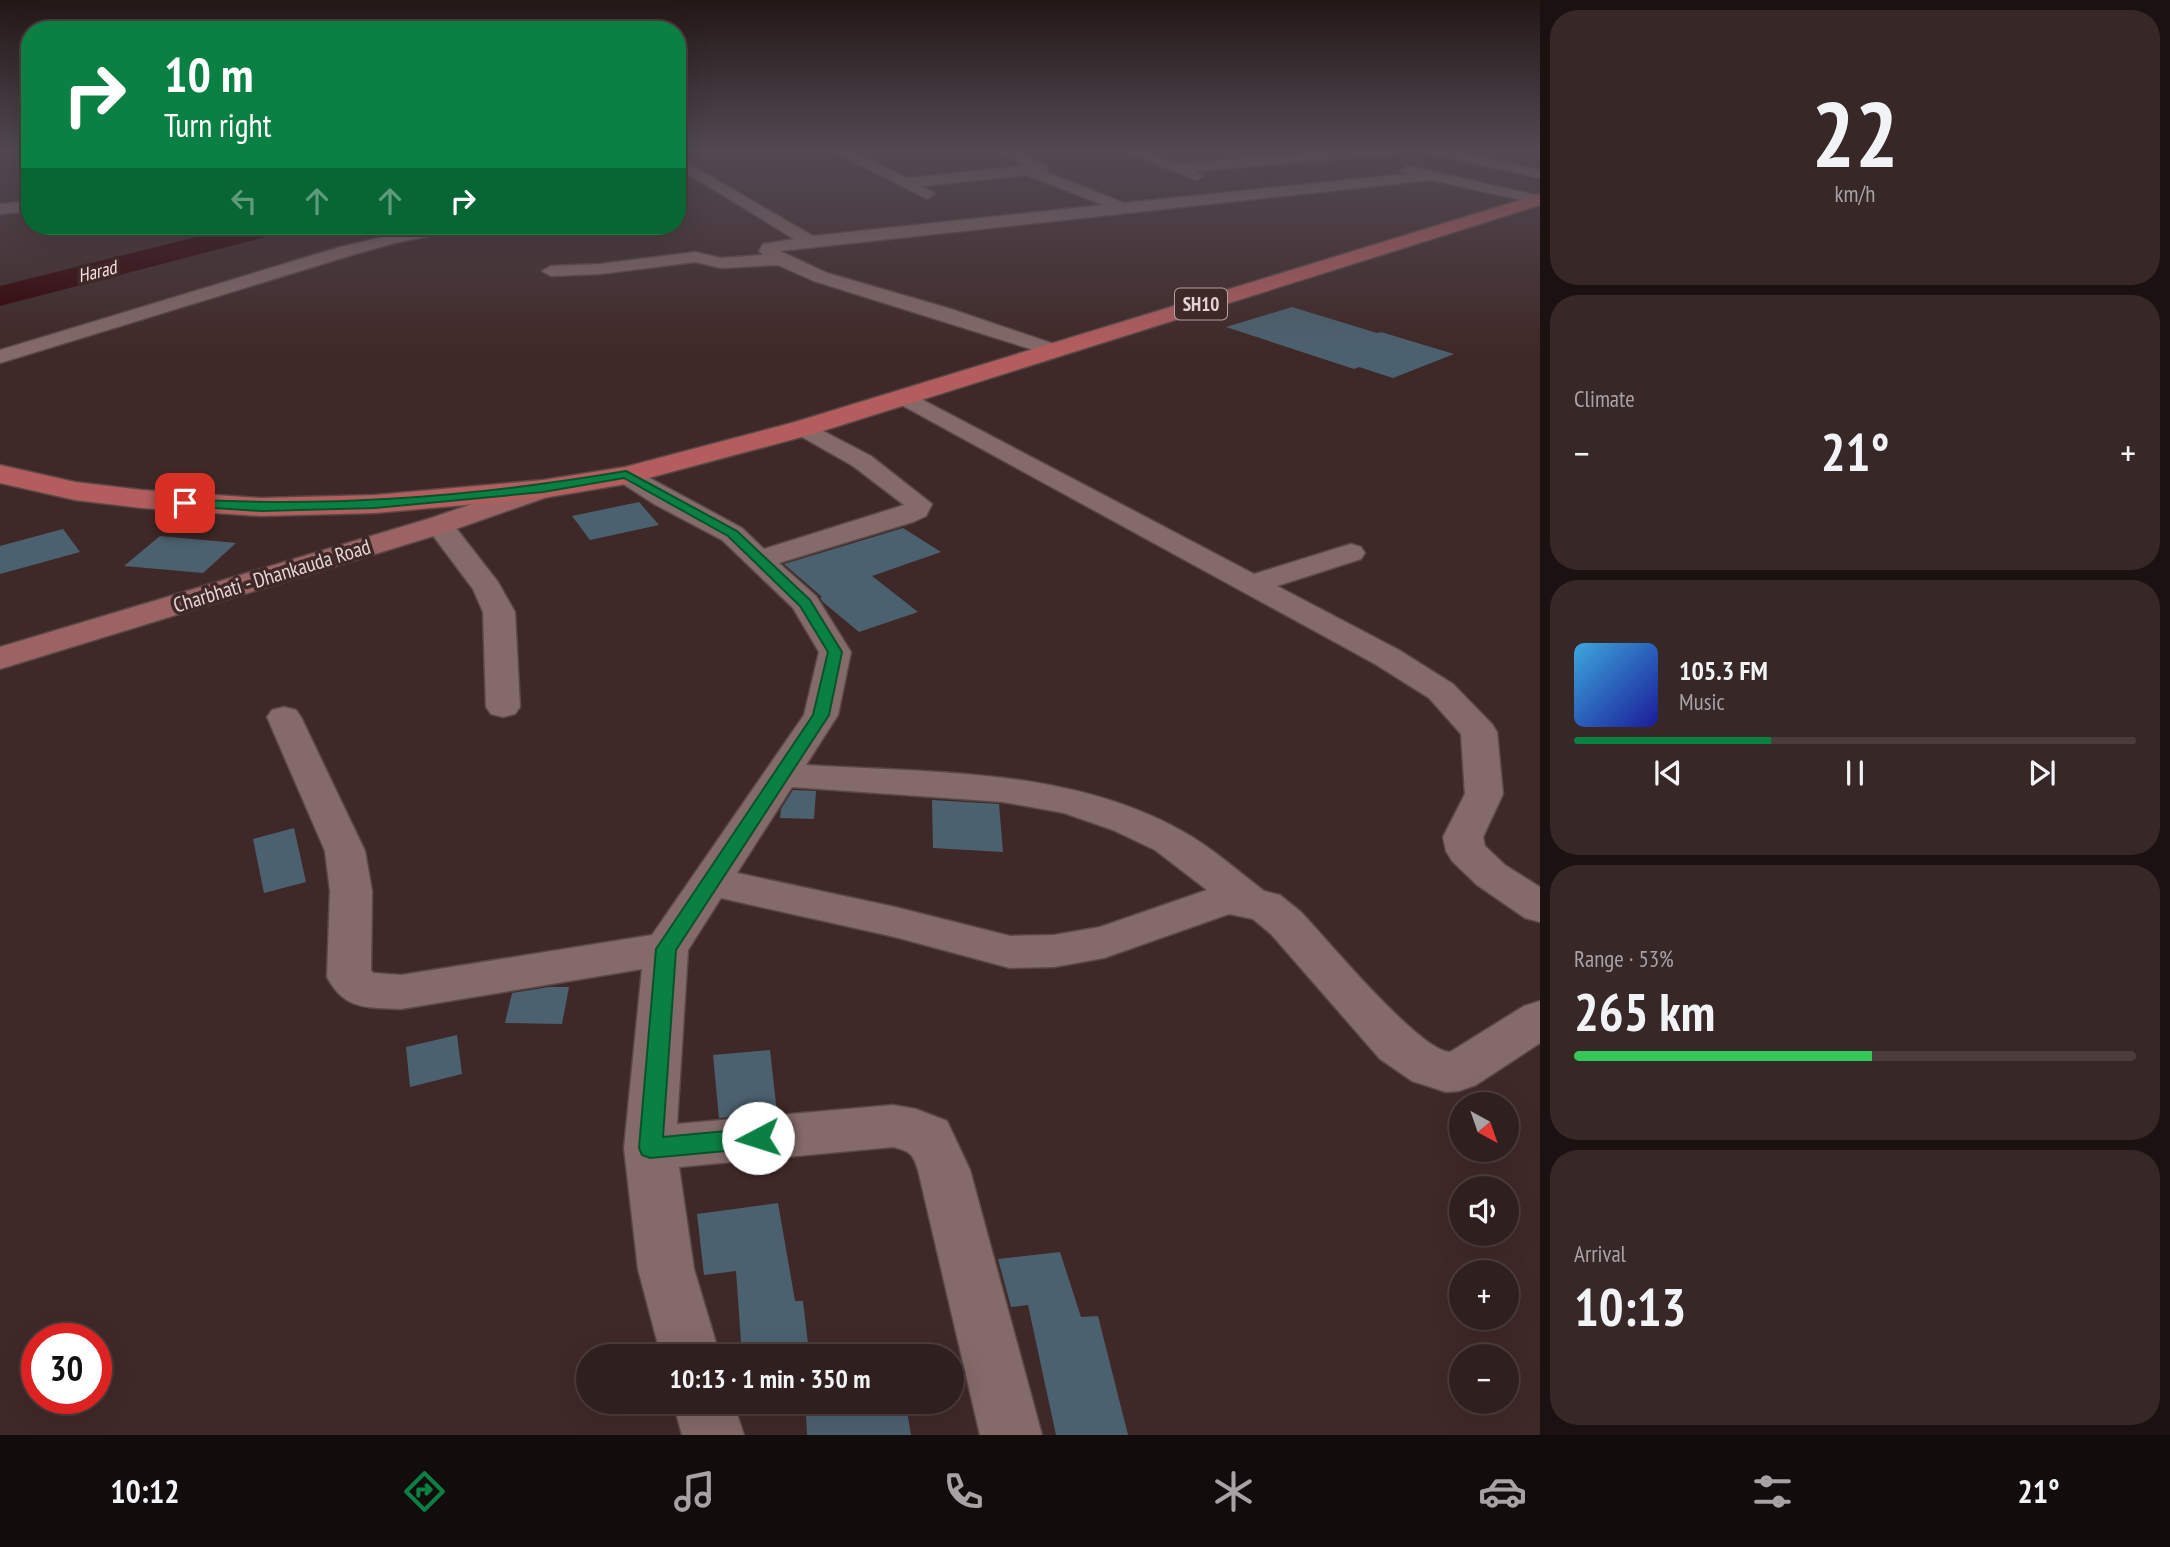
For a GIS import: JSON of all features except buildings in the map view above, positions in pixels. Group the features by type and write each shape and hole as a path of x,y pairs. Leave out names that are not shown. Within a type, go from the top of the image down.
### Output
{"main road":[{"name":"SH10","path":"0,474 75,491 261,507 375,504 543,489 626,475 813,426 1486,216"}],"street":[{"path":"768,216 810,241"},
{"path":"978,216 991,221"},
{"path":"1038,216 810,241 769,248 768,251 779,260 815,274 996,329 1053,350"},
{"path":"0,357 346,251 409,235"},
{"path":"551,271 600,269 695,257 722,263 779,260"},
{"path":"904,397 1387,657 1441,691 1479,732 1484,794 1463,838 1466,851 1491,875 1540,907"},
{"path":"761,559 903,516 916,510 919,504 813,426"},
{"path":"626,475 663,498 732,534 805,603 835,652 821,715 666,949 650,1148 666,1269 688,1344"},
{"name":"Charbhati - Dhankauda Road","path":"0,658 439,525 543,489"},
{"path":"439,525 487,588 499,612 503,707"},
{"path":"1252,584 1351,553"},
{"path":"285,717 345,851 351,891 349,977 363,990 401,992 666,949"},
{"path":"782,775 1003,790 1071,802 1127,821 1169,841 1249,901"},
{"path":"712,882 895,922 1010,952 1054,951 1104,942 1227,899 1249,901 1265,906 1286,923 1397,1046 1429,1067 1446,1072 1459,1071 1540,1019"},
{"path":"650,1148 893,1125 926,1133 933,1140 944,1170 1011,1435"},
{"path":"707,1414 713,1435"}],"waterway":[{"name":"Harad","path":"0,296 240,235"}],"route":[{"path":"185,503 261,507 375,504 543,489 626,475 663,498 732,534 805,603 835,652 821,715 666,949 650,1148 758,1138"}]}
